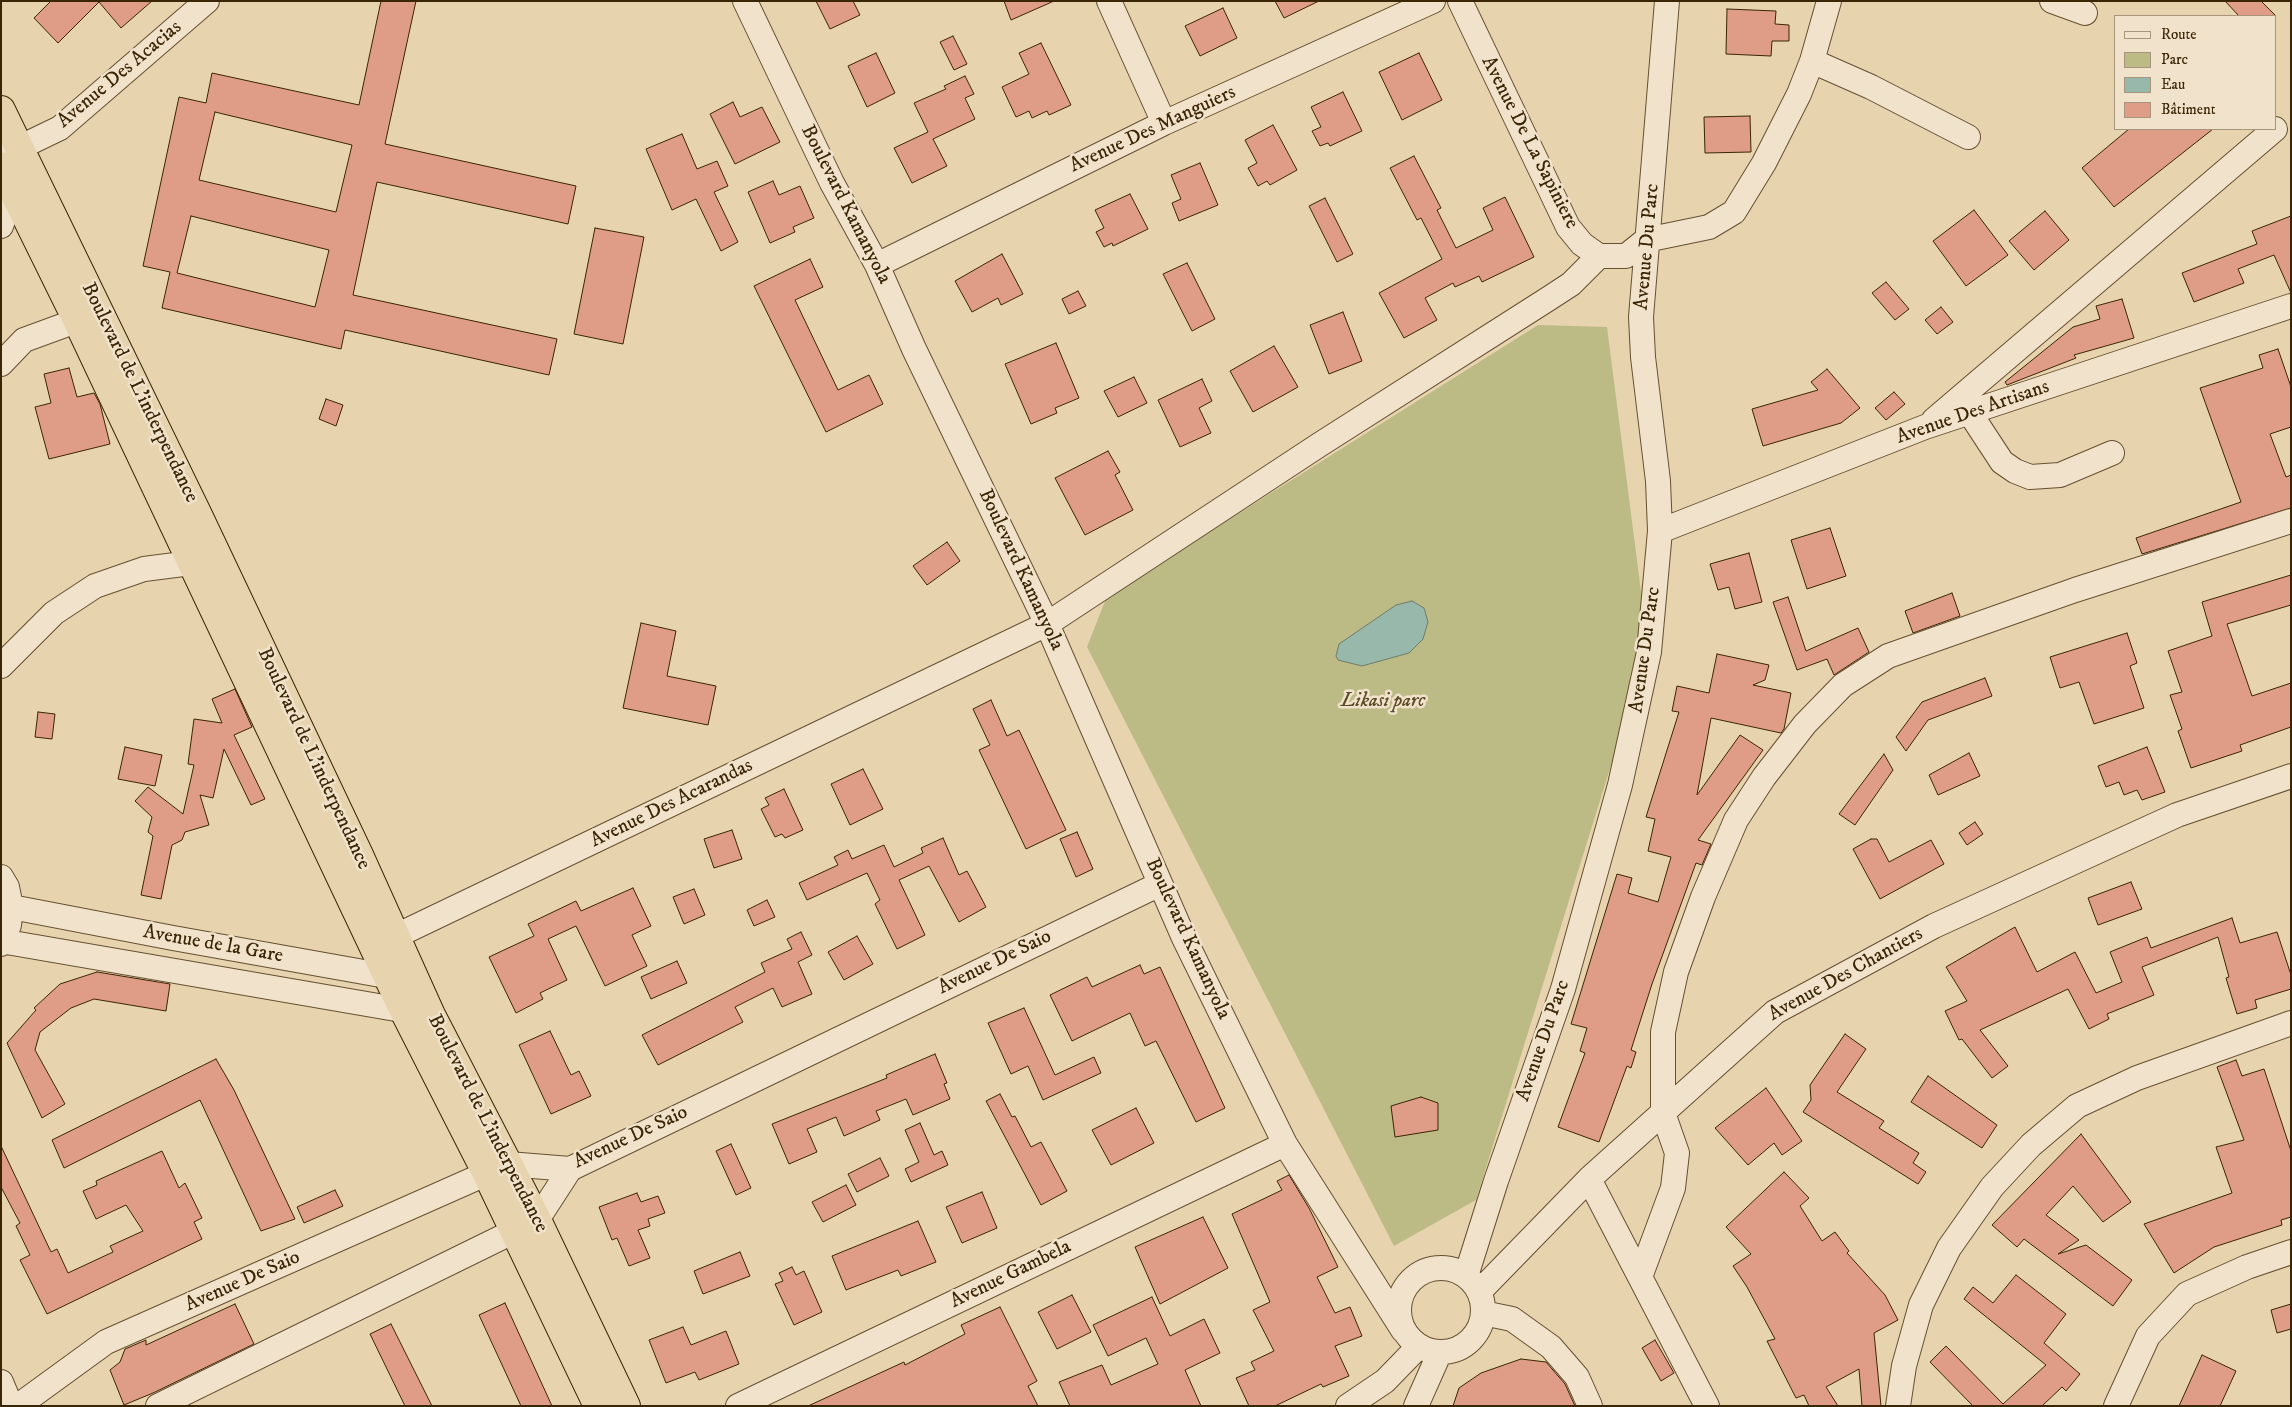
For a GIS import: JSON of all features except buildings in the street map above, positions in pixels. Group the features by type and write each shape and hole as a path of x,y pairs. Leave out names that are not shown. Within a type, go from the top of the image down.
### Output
{"highway":[{"name":"Boulevard de L'inderpendance","path":"1,110 14,192 88,316 191,563 404,1011 498,1169"},
{"name":"Boulevard de L'inderpendance","path":"7,156 88,316 202,524 396,936 498,1169 526,1226 626,1406"},
{"name":"Boulevard de L'inderpendance","path":"526,1226 598,1406"}],"street":[{"name":"Avenue Des Acacias","path":"7,156 60,128 207,1"},
{"name":"Boulevard Kamanyola","path":"746,1 832,183 877,265 914,349 1047,624 1160,884 1285,1144 1420,1342"},
{"path":"1110,1 1164,123"},
{"name":"Avenue Des Manguiers","path":"877,265 1164,123 1433,1"},
{"name":"Avenue De La Sapiniere","path":"1460,1 1568,227 1582,244 1599,256"},
{"name":"Avenue Du Parc","path":"1420,1342 1460,1347 1476,1333 1476,1294 1496,1181 1563,989 1620,785 1649,652 1660,531 1658,481 1643,357 1641,318 1667,1"},
{"path":"1599,256 1626,256 1646,240 1708,227 1734,212 1764,163 1799,94 1812,61 1829,1"},
{"path":"2052,1 2085,13"},
{"path":"1812,61 1871,87 1968,137"},
{"path":"2277,126 2291,115"},
{"path":"2112,453 2060,475 2030,477 2015,471 2002,462 1965,405 2273,130"},
{"path":"1,226 14,192"},
{"name":"Avenue Des Acarandas","path":"396,936 947,670 1047,624 1319,445 1571,284 1599,256"},
{"name":"Avenue Des Artisans","path":"1660,531 1925,427 1965,405 2291,306"},
{"path":"1,363 24,340 88,316"},
{"path":"1640,1276 1673,1188 1677,1153 1663,1113 1663,1032 1676,972 1703,897 1736,820 1759,784 1805,724 1843,685 1888,656 2075,590 2291,521"},
{"path":"1,666 54,613 95,586 144,569 191,563"},
{"name":"Avenue Des Chantiers","path":"1476,1294 1589,1179 1775,1012 1934,926 2177,815 2291,776"},
{"path":"1,877 7,887 6,906 9,925 2,942 431,1015"},
{"name":"Avenue De Saio","path":"18,1406 106,1342 498,1169 570,1169 1160,884"},
{"name":"Avenue de la Gare","path":"6,906 415,980"},
{"path":"1898,1406 1904,1366 1921,1305 1949,1248 1992,1187 2031,1145 2077,1106 2137,1078 2291,1023"},
{"name":"Avenue Gambela","path":"738,1406 1285,1144"},
{"path":"158,1406 526,1226 570,1169"},
{"path":"1589,1179 1707,1406"},
{"path":"2116,1406 2148,1336 2187,1294 2247,1267 2291,1252"},
{"path":"1416,1406 1420,1342 1399,1318 1398,1305 1401,1293 1418,1274 1429,1269 1442,1267 1454,1269 1476,1294 1551,1347 1577,1377 1590,1406"},
{"path":"1348,1406 1385,1381 1420,1342"},
{"path":"1,1382 11,1406"}],"green space":[{"name":"Likasi parc","path":"1538,325 1607,327 1648,646 1476,1200 1394,1246 1087,647 1109,591 1171,556"}],"water":[{"path":"1412,601 1424,608 1428,622 1423,639 1409,653 1362,666 1338,660 1336,656 1339,644 1396,605"}]}
